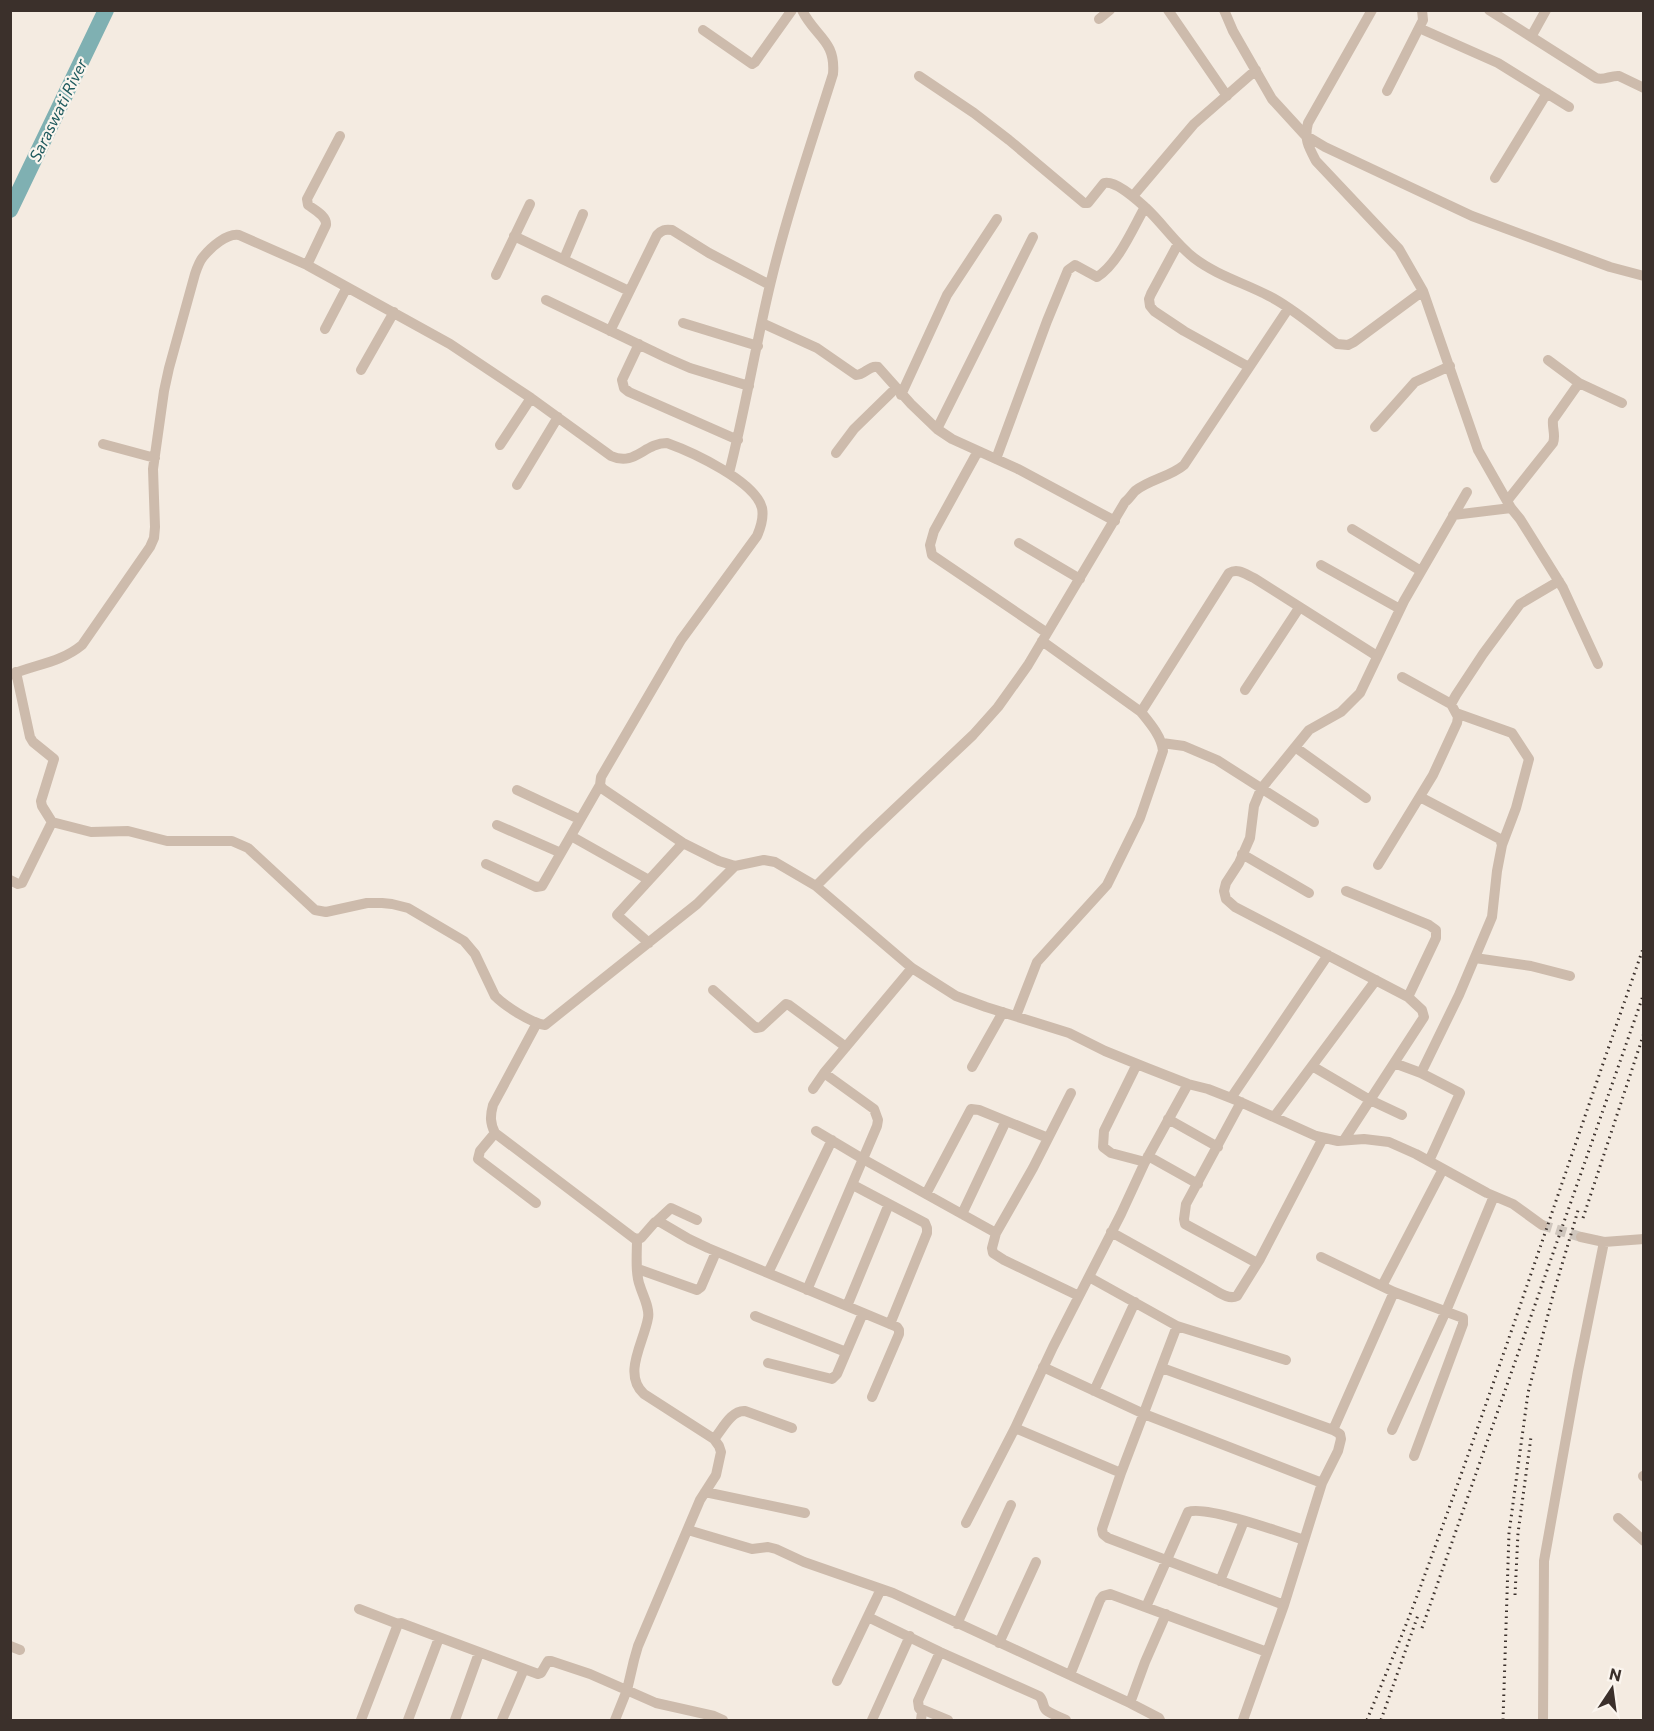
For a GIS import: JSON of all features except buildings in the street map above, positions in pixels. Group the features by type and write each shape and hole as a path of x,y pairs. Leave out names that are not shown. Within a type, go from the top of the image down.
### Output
{"street":[{"path":"704,30 752,64 792,10"},
{"path":"729,473 770,285 834,62 832,52 802,10"},
{"path":"1099,19 1110,10"},
{"path":"1168,10 1227,96"},
{"path":"1224,10 1233,31 1272,99 1305,135 1325,147 1472,216 1610,267 1644,276"},
{"path":"1372,10 1308,123 1305,135 1316,161 1399,249 1423,291 1478,450 1509,505 1559,581 1598,664"},
{"path":"1489,10 1596,78 1600,80 1614,75 1619,76 1644,88"},
{"path":"1531,37 1546,10"},
{"path":"1387,92 1423,20 1423,11"},
{"path":"1419,28 1498,63 1569,107"},
{"path":"1133,196 1194,124 1256,70"},
{"path":"919,76 992,126 1084,203 1088,203 1104,183 1112,182 1145,207 1178,244 1196,259 1270,297 1337,344 1348,345 1354,342 1423,291"},
{"path":"1495,178 1546,93"},
{"path":"307,265 326,225 324,217 308,205 307,200 339,136"},
{"path":"496,275 530,204"},
{"path":"996,459 1068,270 1075,265 1097,277 1103,273 1113,262 1145,207"},
{"path":"564,259 583,214"},
{"path":"836,453 854,429 898,391 947,295 997,219"},
{"path":"610,331 657,235 666,229 672,230 770,285"},
{"path":"486,864 539,887 544,884 600,785 607,767 681,640 757,536 763,517 762,507 748,487 729,473 667,443 659,443 633,458 619,459 611,456 531,398 450,344 307,265 233,234 204,255 199,263 169,368 154,458 155,527 150,547 82,645 72,654 59,660 13,673 30,737 54,759 41,801 52,822 85,831 128,831 167,841 232,841 248,848 311,908 321,912 367,903 392,904 408,908 464,940 475,954 495,996 537,1023 545,1025 697,904 735,866"},
{"path":"514,236 629,291"},
{"path":"937,429 1033,237"},
{"path":"1178,244 1151,294 1150,306 1184,331 1249,367"},
{"path":"325,329 347,287"},
{"path":"546,300 666,358 690,368 749,386"},
{"path":"816,886 973,735 998,707 1028,665 1125,502 1144,485 1184,465 1288,309"},
{"path":"361,370 394,312"},
{"path":"683,323 758,346"},
{"path":"762,323 817,348 856,375 871,367 878,368 937,429 952,439 1044,483 1114,521"},
{"path":"639,344 622,380 624,388 738,440"},
{"path":"1548,360 1579,383 1622,403"},
{"path":"1375,427 1415,382 1450,366"},
{"path":"1453,515 1509,505 1553,443 1555,438 1553,420 1579,383"},
{"path":"500,445 531,398"},
{"path":"517,485 558,417"},
{"path":"103,444 154,458"},
{"path":"978,451 934,531 930,545 932,555 1045,637 1141,712 1162,743 1163,751 1140,818 1107,885 1037,962 1016,1016"},
{"path":"1344,1140 1424,1017 1422,1010 1408,997 1235,907 1226,899 1224,891 1250,838 1254,806 1261,789 1309,730 1341,712 1360,693 1400,609 1467,492"},
{"path":"1352,529 1421,571"},
{"path":"1019,543 1080,579"},
{"path":"1321,565 1400,609"},
{"path":"1141,712 1229,573 1233,571 1239,571 1254,578 1377,656"},
{"path":"1378,866 1433,775 1457,723 1458,717 1453,699 1520,604 1559,581"},
{"path":"1245,690 1299,608"},
{"path":"1402,677 1454,709 1512,733 1529,759 1516,808 1502,845 1492,917 1459,995 1421,1073"},
{"path":"1162,743 1184,746 1217,760 1314,822"},
{"path":"1295,747 1366,798"},
{"path":"600,785 683,843 719,861 735,866 770,860 816,886 912,968 956,996 1069,1034 1137,1064 1236,1100 1316,1136 1389,1143 1513,1204 1542,1225"},
{"path":"517,790 579,819"},
{"path":"1420,797 1500,839 1502,845"},
{"path":"10,880 18,884 22,883 52,822"},
{"path":"497,825 561,853"},
{"path":"571,836 649,880"},
{"path":"649,943 617,915 683,843"},
{"path":"1242,854 1309,893"},
{"path":"1346,891 1429,925 1436,930 1436,938 1408,997"},
{"path":"1257,1263 1185,1224 1186,1204 1218,1147 1236,1100 1328,955"},
{"path":"1475,958 1531,966 1570,976"},
{"path":"813,1089 912,968"},
{"path":"1274,1117 1376,980"},
{"path":"713,990 756,1028 761,1028 786,1004 846,1047"},
{"path":"972,1067 1003,1012"},
{"path":"537,1023 493,1105 490,1116 491,1125 495,1133 637,1239"},
{"path":"1395,1063 1421,1073 1461,1094 1428,1161"},
{"path":"1137,1064 1104,1131 1102,1147 1111,1153 1147,1159 1198,1184"},
{"path":"1312,1066 1370,1100 1402,1115"},
{"path":"807,1290 853,1185 878,1120 874,1109 824,1074"},
{"path":"966,1523 1016,1428 1043,1367 1147,1159 1188,1084"},
{"path":"1071,1093 996,1233 992,1248 993,1253 1004,1260 1079,1296"},
{"path":"926,1194 971,1109 979,1110 1048,1138"},
{"path":"1168,1119 1218,1147"},
{"path":"962,1214 1006,1121"},
{"path":"816,1131 996,1233"},
{"path":"495,1133 480,1151 478,1159 536,1203"},
{"path":"1111,1233 1230,1298 1237,1296 1323,1138"},
{"path":"768,1273 832,1140"},
{"path":"1382,1286 1443,1169"},
{"path":"853,1185 925,1223 927,1228 890,1324"},
{"path":"1392,1430 1446,1311 1494,1196"},
{"path":"847,1306 890,1204"},
{"path":"637,1239 641,1238 671,1208 697,1220"},
{"path":"657,1221 716,1252 899,1329 899,1334 872,1397"},
{"path":"1581,1237 1604,1242 1644,1239"},
{"path":"615,1720 627,1690 638,1646 687,1530 720,1463 721,1452 714,1439 644,1394 635,1382 636,1361 649,1317 648,1307 638,1282 637,1239"},
{"path":"1543,1720 1544,1561 1604,1242"},
{"path":"638,1269 697,1290 701,1287 716,1252"},
{"path":"1321,1257 1394,1292 1463,1318 1463,1324 1414,1456"},
{"path":"1089,1277 1177,1326 1286,1360"},
{"path":"1333,1430 1394,1292"},
{"path":"1094,1391 1135,1302"},
{"path":"768,1363 832,1379 837,1374 863,1313"},
{"path":"755,1316 846,1352"},
{"path":"1177,1326 1121,1473 1102,1529 1103,1534 1108,1538 1284,1605"},
{"path":"1043,1367 1144,1414 1322,1483"},
{"path":"1162,1368 1340,1434 1338,1451 1322,1483 1284,1605 1243,1720"},
{"path":"714,1439 739,1410 792,1428"},
{"path":"1016,1428 1121,1473"},
{"path":"705,1492 805,1513"},
{"path":"957,1624 1011,1505"},
{"path":"1146,1607 1188,1512 1199,1510 1245,1521 1304,1540"},
{"path":"1618,1518 1644,1541"},
{"path":"1220,1581 1245,1521"},
{"path":"687,1530 752,1549 768,1547 776,1549 804,1562 910,1600 957,1624 1130,1703 1160,1720"},
{"path":"999,1643 1036,1562"},
{"path":"837,1681 881,1589"},
{"path":"1070,1675 1100,1600 1103,1596 1110,1594 1267,1652"},
{"path":"359,1609 540,1674 548,1661 551,1661 590,1674 689,1716 714,1716 723,1720"},
{"path":"1130,1703 1166,1614"},
{"path":"868,1617 1039,1696 1043,1699 1047,1711 1066,1720"},
{"path":"361,1720 398,1624"},
{"path":"872,1720 910,1636"},
{"path":"408,1720 439,1638"},
{"path":"921,1720 922,1712 918,1701 940,1652"},
{"path":"455,1720 479,1653"},
{"path":"502,1720 524,1669"},
{"path":"919,1708 948,1720"}],"waterway":[{"name":"Saraswati River","path":"10,210 106,10"}],"tunnel":[{"path":"1542,1225 1581,1237"}],"railway":[{"path":"1367,1720 1411,1613 1453,1498 1644,946"},
{"path":"1422,1628 1644,993"},
{"path":"1583,1218 1644,1033"},
{"path":"1503,1720 1509,1533 1528,1393 1553,1295 1579,1207"},
{"path":"1515,1595 1518,1533 1531,1437"},
{"path":"1381,1720 1418,1615"}]}
